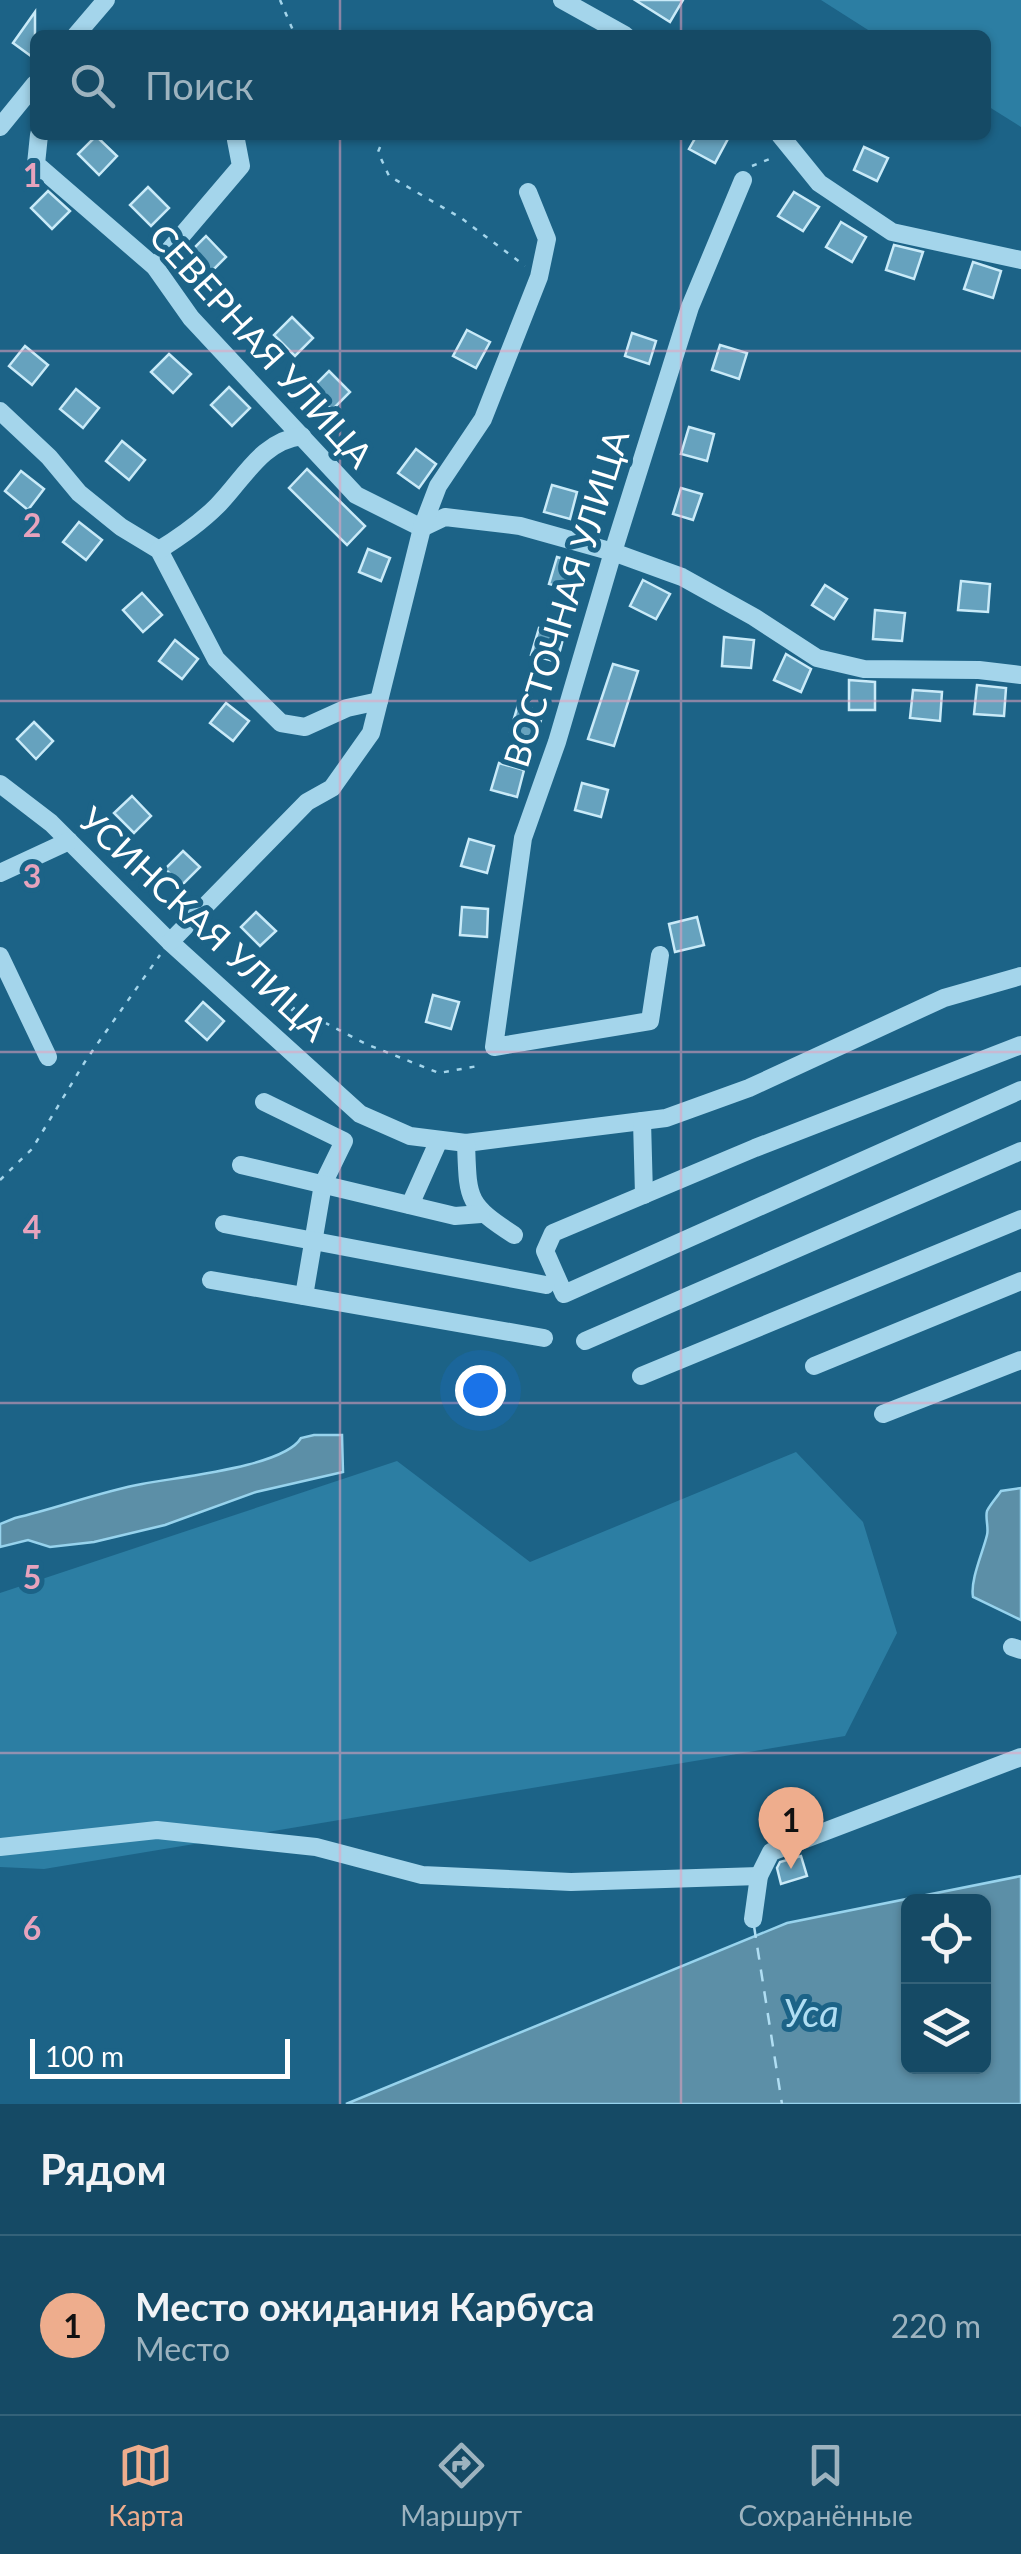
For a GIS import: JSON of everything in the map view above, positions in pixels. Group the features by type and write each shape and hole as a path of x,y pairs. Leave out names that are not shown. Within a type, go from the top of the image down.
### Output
{"street":[{"path":"80,30 106,0"},
{"path":"562,0 617,30"},
{"path":"0,127 30,97"},
{"name":"СЕВЕРНАЯ УЛИЦА","path":"38,140 36,164 155,266 191,318 356,496 422,528"},
{"path":"155,266 241,166 236,140"},
{"path":"784,140 818,183 892,232 1021,260"},
{"name":"ВОСТОЧНАЯ УЛИЦА","path":"494,1047 523,838 557,742 690,307 743,180"},
{"path":"170,942 307,802 332,788 371,733 422,528 438,486 483,420 539,277 547,240 528,192"},
{"path":"0,412 49,457 78,493 159,550 216,660 281,723 305,727 347,708 379,700"},
{"path":"159,550 218,505 282,438 302,436"},
{"path":"422,528 445,518 520,526 613,552 682,577 817,658 864,669 979,670 1021,675"},
{"name":"УСИНСКАЯ УЛИЦА","path":"0,784 69,841 170,942 360,1114 410,1136 466,1143 666,1118 749,1088 944,998 1021,976"},
{"path":"0,873 69,841"},
{"path":"494,1047 650,1021 660,955"},
{"path":"0,956 48,1057"},
{"path":"1021,1045 755,1148 552,1233 546,1251 564,1294 1021,1090"},
{"path":"264,1102 344,1142 322,1184 304,1296"},
{"path":"642,1121 644,1195"},
{"path":"410,1206 438,1140"},
{"path":"466,1143 468,1188 481,1214 514,1235"},
{"path":"585,1340 1021,1152"},
{"path":"242,1165 455,1216 481,1214"},
{"path":"640,1376 1021,1219"},
{"path":"224,1224 546,1286"},
{"path":"211,1280 544,1338"},
{"path":"814,1366 1021,1281"},
{"path":"882,1414 1020,1360 1021,1338"},
{"path":"753,1919 759,1876 771,1852 1021,1757"},
{"path":"0,1847 156,1830 316,1847 422,1875 571,1882 759,1876"}],"path":[{"path":"280,0 292,30"},
{"path":"383,140 378,152 389,176 461,218 539,277"},
{"path":"743,180 752,166 775,157"},
{"path":"0,1180 32,1149 86,1060 170,942"},
{"path":"270,1032 295,1007 366,1044 439,1074 478,1066 494,1047"}],"shaded area":[{"path":"821,0 1021,0 1021,127 991,108 991,30 868,30"},
{"path":"796,1452 863,1522 897,1633 845,1736 44,1869 0,1867 0,1593 397,1461 530,1562"}],"water":[{"path":"314,1435 342,1435 343,1472 256,1492 165,1525 94,1542 50,1547 28,1540 0,1547 0,1524 15,1518 126,1487 252,1463"},
{"path":"1021,1488 1021,1620 973,1597 973,1590 987,1535 987,1511 1001,1491"},
{"name":"Уса","path":"1021,1876 1021,2104 346,2104 787,1923 901,1900 901,2074 991,2074 991,1894 931,1894"}],"building":[{"path":"635,0 683,0 670,22"},
{"path":"35,12 30,55 13,43"},
{"path":"92,140 100,140 117,156 99,175 78,154"},
{"path":"694,140 727,140 715,163 689,149"},
{"path":"864,147 888,158 877,181 854,170"},
{"path":"148,187 169,208 151,226 130,205"},
{"path":"48,191 70,211 52,229 31,208"},
{"path":"794,192 819,207 803,231 778,216"},
{"path":"841,222 866,237 852,262 826,247"},
{"path":"206,236 226,257 208,275 188,254"},
{"path":"894,245 923,252 914,279 886,270"},
{"path":"973,262 1001,271 993,298 964,289"},
{"path":"292,317 313,338 295,356 274,335"},
{"path":"467,330 490,342 476,368 453,356"},
{"path":"632,333 656,341 649,364 625,356"},
{"path":"720,345 747,353 739,379 712,370"},
{"path":"25,346 48,365 32,385 9,366"},
{"path":"169,354 191,374 173,393 151,372"},
{"path":"329,371 350,392 332,410 311,389"},
{"path":"229,387 250,408 232,426 211,405"},
{"path":"76,389 99,408 83,428 60,409"},
{"path":"689,427 714,434 707,461 681,454"},
{"path":"122,441 145,460 129,480 106,461"},
{"path":"416,449 436,464 419,488 398,473"},
{"path":"307,469 365,526 347,545 289,488"},
{"path":"21,471 44,489 28,510 5,491"},
{"path":"552,485 577,492 570,519 544,512"},
{"path":"681,488 702,494 693,520 673,514"},
{"path":"79,522 102,540 86,560 63,542"},
{"path":"368,549 390,558 381,581 359,572"},
{"path":"557,557 582,564 575,591 549,584"},
{"path":"643,580 670,594 656,619 630,606"},
{"path":"961,581 990,584 988,612 958,610"},
{"path":"825,585 847,599 834,619 812,605"},
{"path":"142,593 162,615 143,632 123,610"},
{"path":"875,610 905,613 902,641 873,639"},
{"path":"539,628 564,635 557,662 531,655"},
{"path":"724,637 754,640 751,668 722,666"},
{"path":"175,640 198,659 182,679 159,661"},
{"path":"786,654 811,669 801,692 774,680"},
{"path":"613,664 638,671 614,746 588,739"},
{"path":"849,680 875,682 875,710 849,710"},
{"path":"977,685 1006,688 1004,716 974,714"},
{"path":"913,690 942,692 940,721 910,718"},
{"path":"226,703 249,721 233,741 210,723"},
{"path":"518,705 543,712 536,739 510,732"},
{"path":"34,722 53,741 36,759 17,739"},
{"path":"499,763 524,770 517,797 491,790"},
{"path":"582,783 608,790 601,817 575,810"},
{"path":"132,796 151,816 134,833 114,813"},
{"path":"469,839 494,846 487,873 461,866"},
{"path":"183,851 200,867 182,885 165,869"},
{"path":"462,907 488,909 487,937 460,935"},
{"path":"256,912 276,931 260,946 241,927"},
{"path":"697,917 704,945 675,952 669,924"},
{"path":"433,995 459,1002 451,1029 426,1022"},
{"path":"203,1002 224,1021 207,1040 186,1021"},
{"path":"801,1856 807,1876 781,1884 777,1868 780,1862"}],"ferry route":[{"path":"754,1926 782,2104"}],"place":[{"name":"Место ожидания Карбуса","path":"791,1869"}]}
